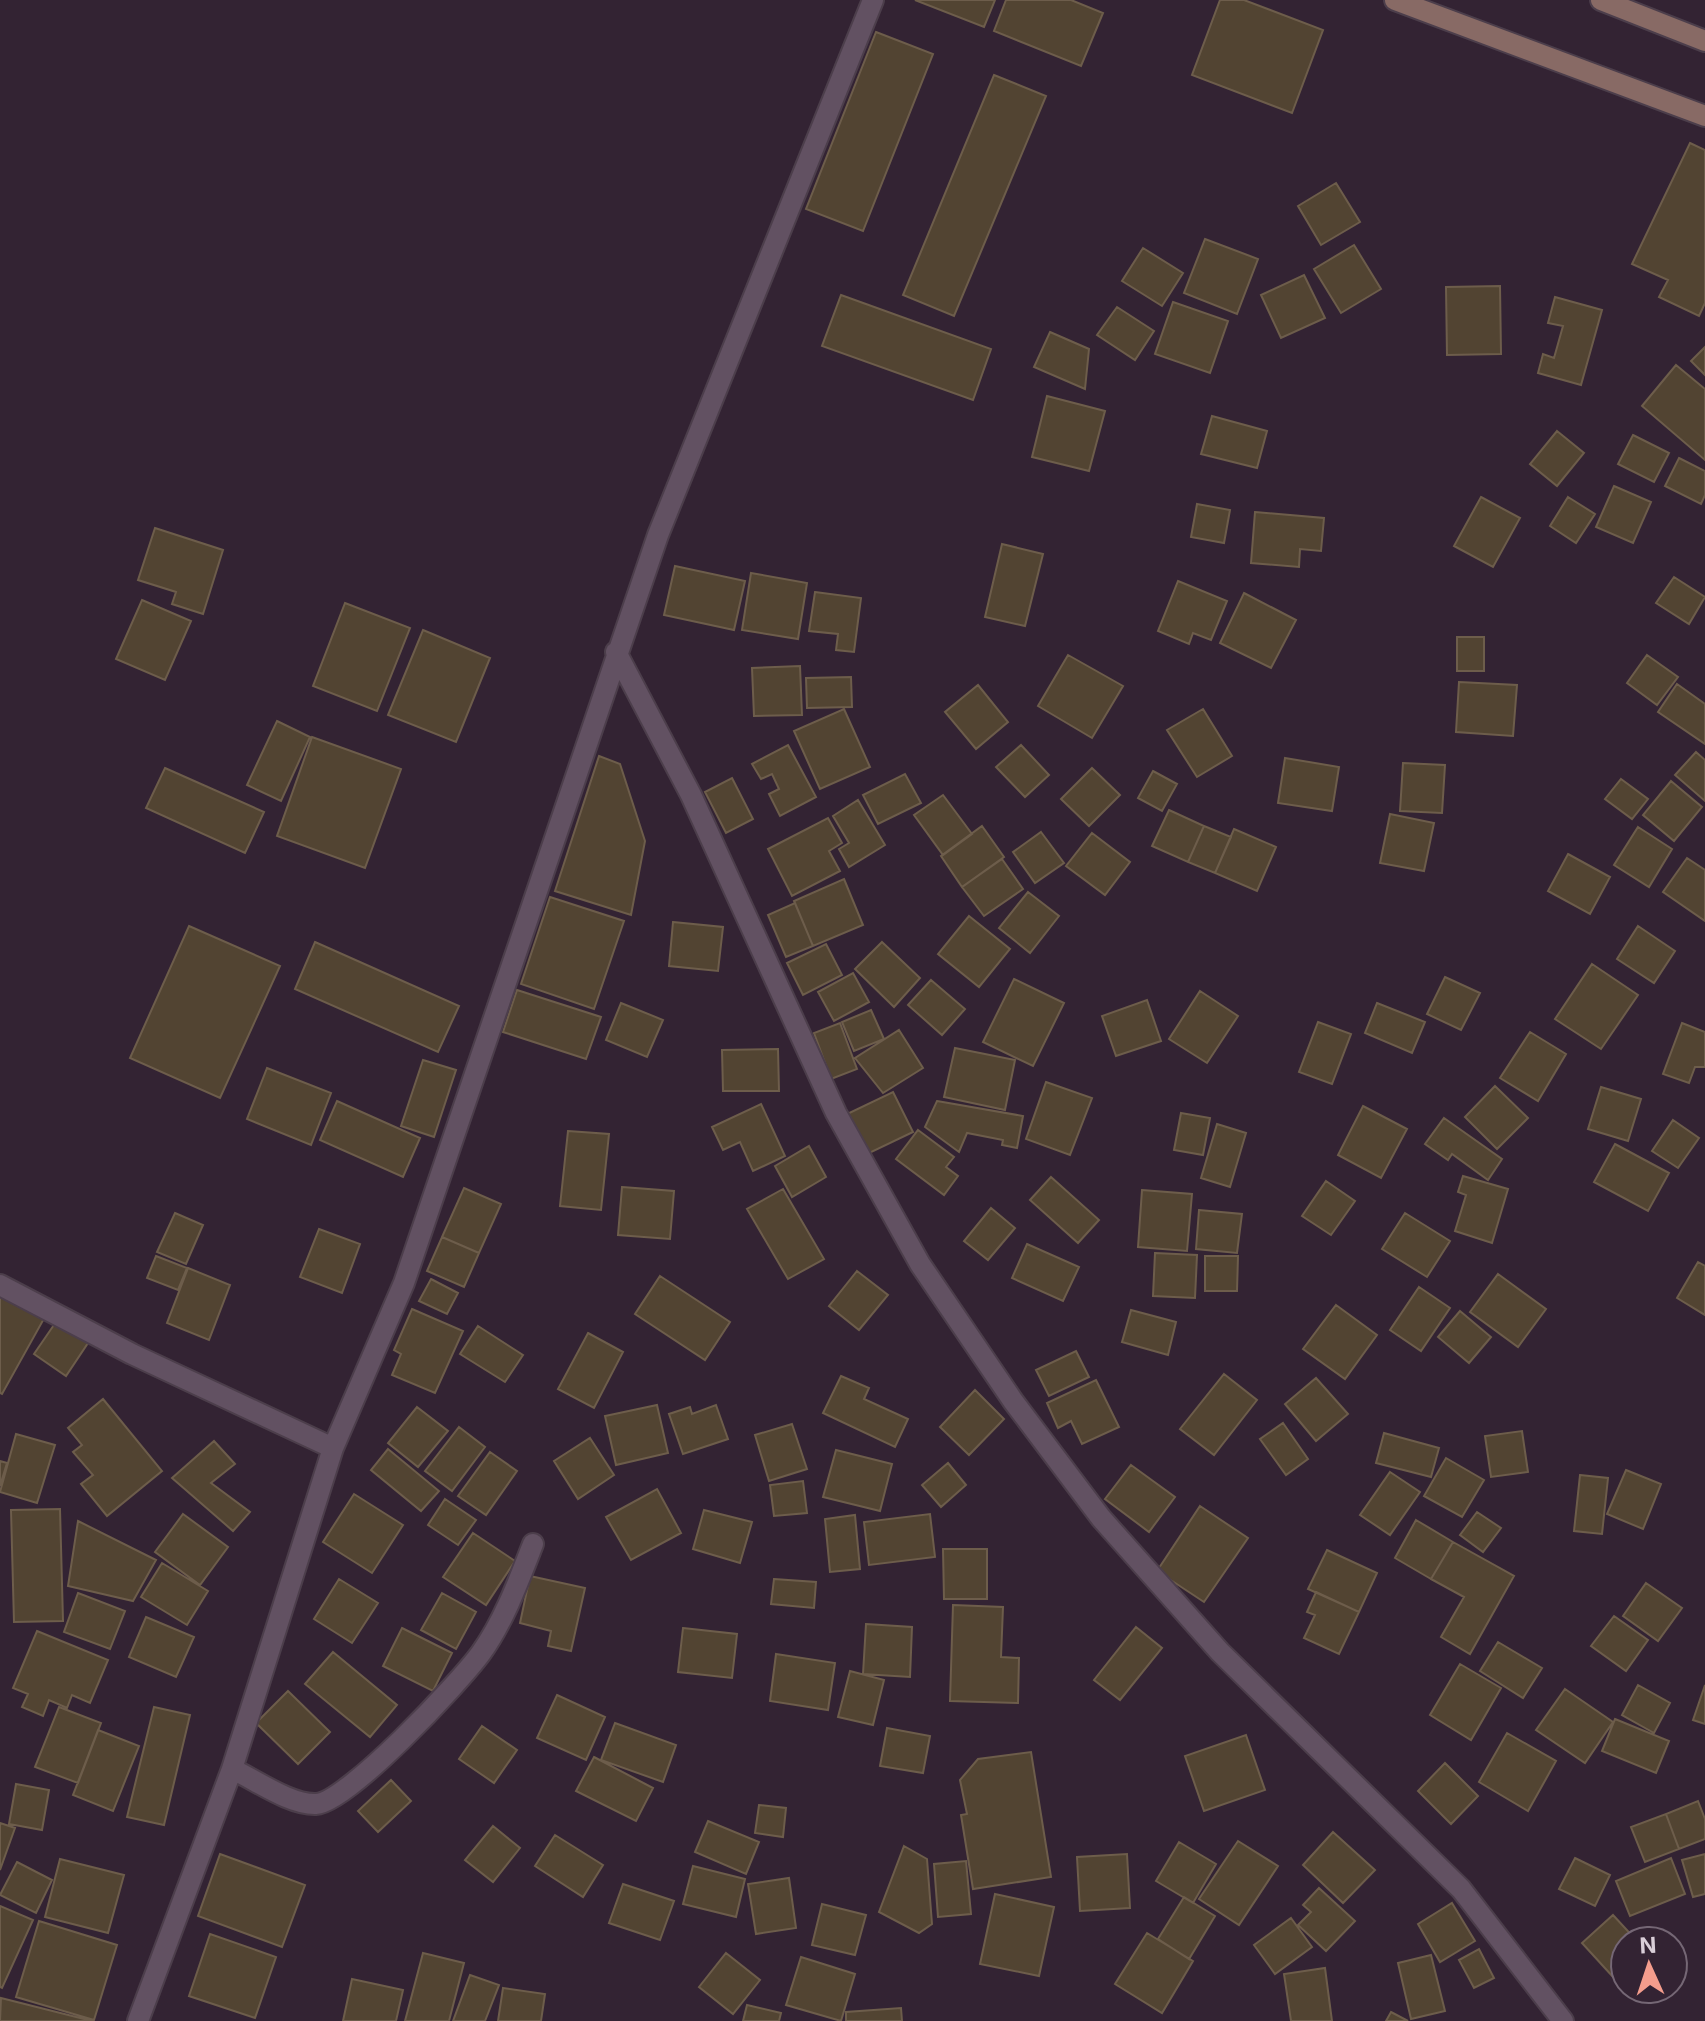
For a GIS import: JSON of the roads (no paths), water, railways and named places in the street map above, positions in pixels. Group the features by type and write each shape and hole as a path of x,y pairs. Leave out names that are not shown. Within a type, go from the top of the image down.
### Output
{"main road":[{"path":"1395,0 1705,116"},
{"path":"1601,0 1705,41"}],"street":[{"path":"138,2021 232,1769 333,1448 404,1283 658,535 873,0"},
{"path":"616,652 691,795 764,960 869,1176 920,1264 1013,1401 1120,1540 1220,1652 1461,1889 1563,2021"},
{"path":"0,1285 132,1354 333,1448"},
{"path":"232,1769 305,1804 321,1804 337,1794 393,1749 481,1653 515,1590 533,1544"}]}
